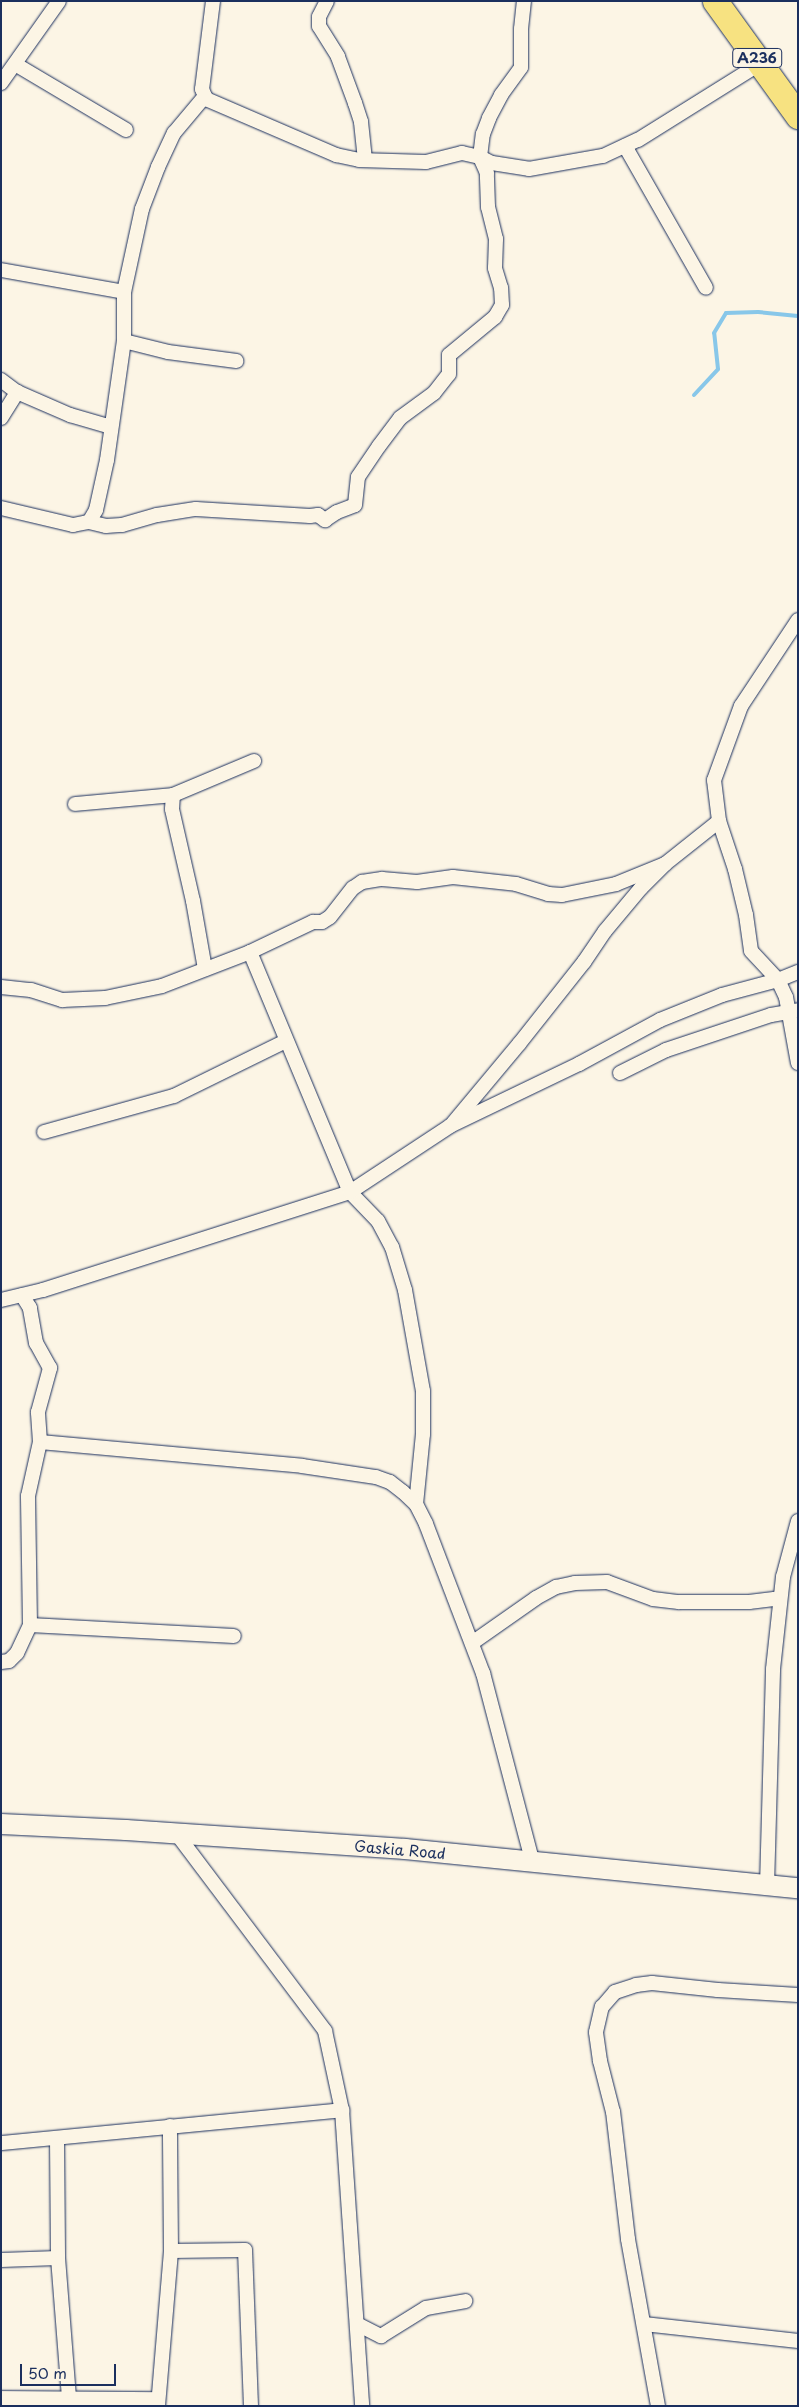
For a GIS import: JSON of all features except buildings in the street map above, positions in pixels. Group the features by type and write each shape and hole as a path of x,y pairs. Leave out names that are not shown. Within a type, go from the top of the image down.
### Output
{"highway":[{"name":"A236","path":"715,1 798,116"}],"main road":[{"name":"Gaskia Road","path":"1,1824 176,1833 396,1848 486,1858 532,1860 798,1888"}],"street":[{"path":"1,83 59,1"},
{"path":"213,1 202,88 206,99 327,152 365,160 426,162 462,153 480,156 492,164 529,168 602,156 638,140 761,63"},
{"path":"327,1 319,17 319,26 338,57 355,103 361,122 365,160"},
{"path":"1,508 73,525 89,522 106,526 122,526 157,515 196,509 318,515 325,520 337,512 355,505 358,477 379,446 400,418 434,393 449,374 449,355 495,317 502,305 501,288 495,268 496,239 488,208 487,173 480,156 483,134 489,118 501,95 521,67 521,29 524,1"},
{"path":"15,64 126,130"},
{"path":"89,522 99,498 124,341 124,292 142,209 158,167 174,134 206,96"},
{"path":"624,146 706,288"},
{"path":"1,270 124,292"},
{"path":"124,341 168,352 236,361"},
{"path":"1,380 17,392 70,415 111,427"},
{"path":"1,418 17,392"},
{"path":"798,620 771,657 738,714 714,780 719,821 735,869 746,915 751,951 778,980 792,1011 798,1063"},
{"path":"75,804 173,795 254,761"},
{"path":"173,795 172,809 193,901 205,969"},
{"path":"450,1126 519,1044 584,962 604,931 665,864 719,821"},
{"path":"1,987 31,990 62,1000 106,998 162,986 250,952 313,922 322,922 330,917 353,888 362,882 382,879 417,882 453,877 516,884 548,894 562,895 616,884 665,864"},
{"path":"250,952 350,1192 378,1221 387,1235 405,1290 423,1391 423,1434 416,1504"},
{"path":"1,1300 350,1192 450,1126 579,1064 660,1020 722,995 778,980 798,972"},
{"path":"620,1073 666,1050 792,1011"},
{"path":"44,1132 174,1096 286,1042"},
{"path":"1,1662 9,1661 16,1654 30,1625 28,1496 40,1442 38,1412 50,1368 36,1343 30,1308 22,1295"},
{"path":"40,1442 282,1464 376,1477 390,1482 416,1504 442,1561 483,1673 532,1860"},
{"path":"767,1886 773,1669 782,1577 798,1521"},
{"path":"472,1643 536,1598 556,1587 575,1583 607,1582 653,1599 679,1602 749,1602 780,1598"},
{"path":"30,1625 234,1636"},
{"path":"176,1833 325,2031 342,2110 362,2406"},
{"path":"658,2406 628,2239 613,2112 597,2045 596,2032 602,2007 615,1992 636,1985 652,1983 718,1990 798,1995"},
{"path":"1,2143 342,2110"},
{"path":"1,2398 69,2397 158,2402 170,2251 170,2126"},
{"path":"57,2139 58,2258 69,2397"},
{"path":"170,2251 245,2250 251,2406"},
{"path":"1,2260 58,2258"},
{"path":"357,2324 381,2336 426,2308 465,2300"},
{"path":"644,2324 798,2341"}],"waterway":[{"path":"694,395 718,369 714,333 726,313 758,312 798,316"}]}
